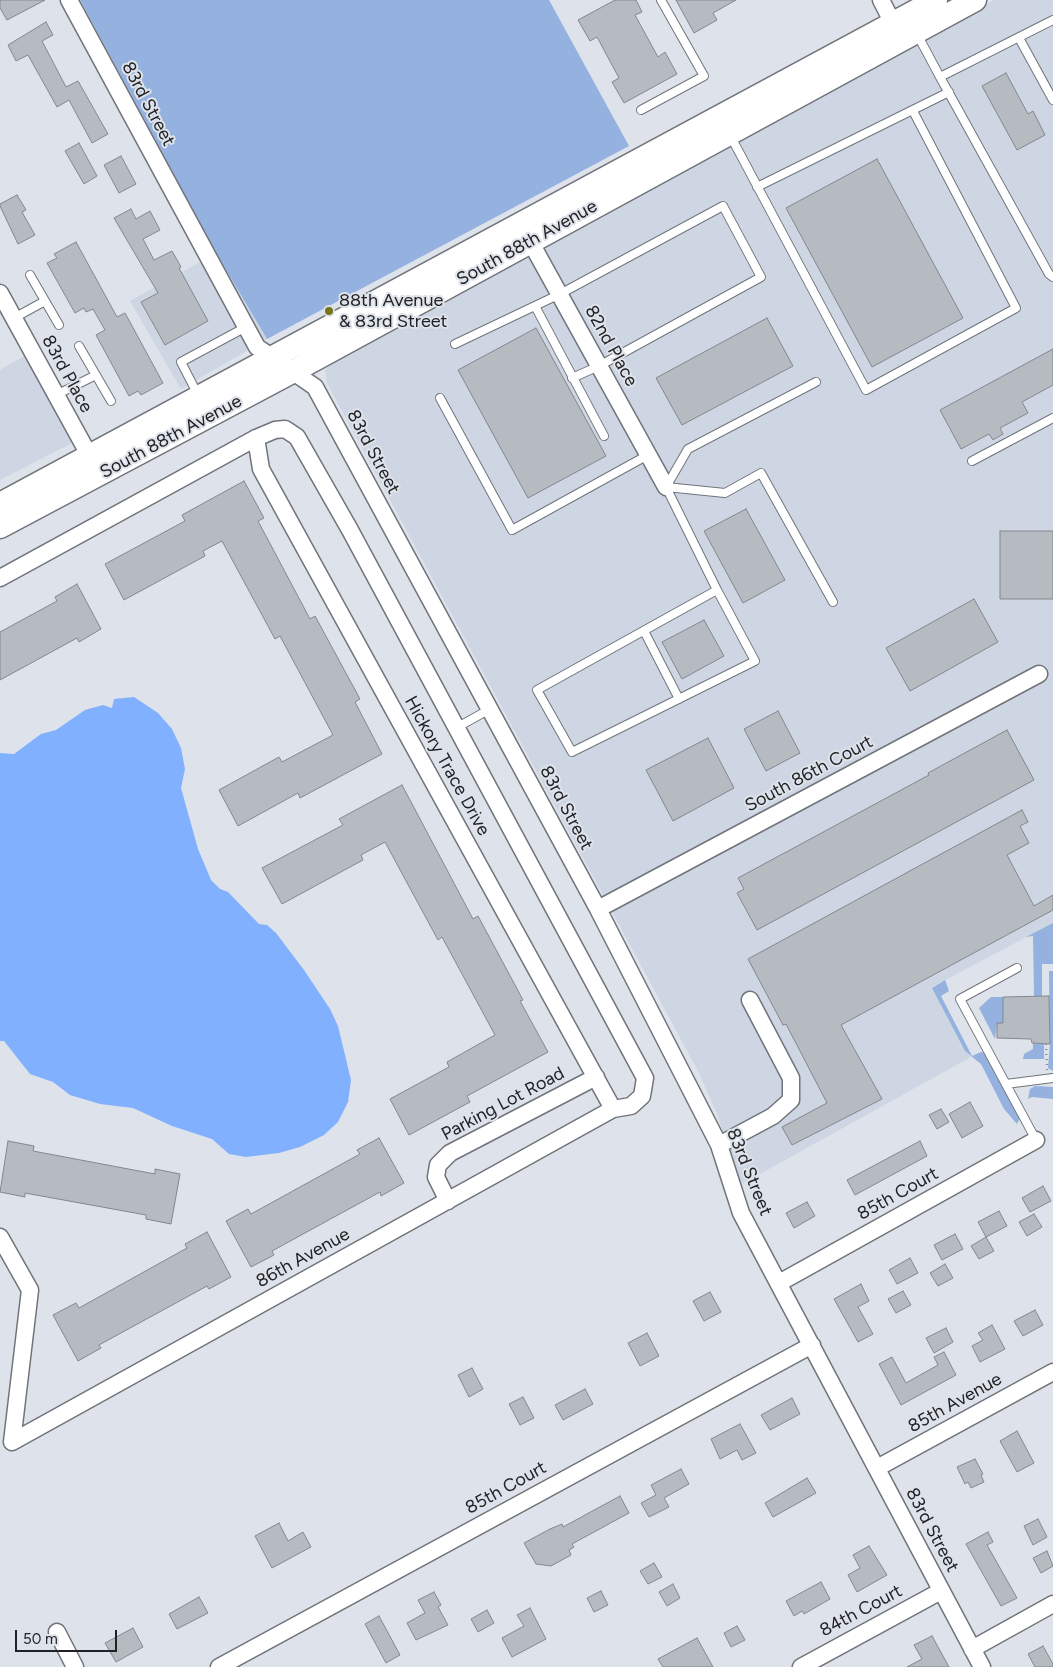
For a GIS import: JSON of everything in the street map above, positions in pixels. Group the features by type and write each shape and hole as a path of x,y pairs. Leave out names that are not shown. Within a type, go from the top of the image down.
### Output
{"street":[{"name":"83rd Street","path":"69,0 257,347 314,387 598,909 719,1145 742,1213 982,1667"},
{"path":"881,0 904,31"},
{"name":"South 88th Avenue","path":"0,528 199,397 272,358 729,133 904,31 936,0"},
{"name":"South 88th Avenue","path":"0,504 95,465 292,372 526,232 904,31 974,0"},
{"name":"82nd Place","path":"526,232 666,487"},
{"name":"83rd Place","path":"0,293 95,465"},
{"name":"86th Avenue","path":"0,578 256,438 275,430 285,429 297,436 350,530 645,1078 642,1096 631,1106 613,1109 12,1442 30,1290 0,1238"},
{"name":"Hickory Trace Drive","path":"256,438 261,469 613,1109"},
{"name":"South 86th Court","path":"598,909 1039,674"},
{"path":"719,1145 773,1116 792,1100 791,1078 750,1000"},
{"name":"Parking Lot Road","path":"448,1201 436,1177 438,1165 450,1153 596,1077"},
{"name":"85th Court","path":"779,1283 1036,1140"},
{"name":"85th Court","path":"219,1667 812,1345"},
{"name":"85th Avenue","path":"877,1468 1053,1372"},
{"name":"84th Court","path":"801,1667 941,1591"},
{"path":"972,1649 1053,1604"},
{"path":"56,1632 75,1667"}],"lane":[{"path":"641,110 704,76 661,0"},
{"path":"940,77 1053,20"},
{"path":"904,31 940,77 1048,274 1053,277"},
{"path":"1019,38 1053,100"},
{"path":"758,187 949,92"},
{"path":"729,133 866,390 1016,308 913,111"},
{"path":"454,344 560,294 723,206 761,277 599,366 572,378"},
{"path":"30,275 59,325"},
{"path":"14,318 45,301"},
{"path":"535,306 604,436"},
{"path":"199,397 181,362 246,327"},
{"path":"79,346 111,401"},
{"path":"56,395 96,375"},
{"path":"666,487 688,449 816,382"},
{"path":"440,398 512,530 648,455"},
{"path":"972,461 1053,418"},
{"path":"666,487 725,493 761,473 833,602"},
{"path":"666,487 755,661 572,752 537,690 717,590"},
{"path":"644,631 679,699"},
{"path":"456,728 490,709"},
{"path":"1017,968 960,999 1036,1140"},
{"path":"1006,1084 1050,1078"}],"path":[{"path":"1046,1044 1050,1078"}],"shaded area":[{"path":"80,0 549,0 629,146 267,339 216,253"},
{"path":"994,0 1053,0 1053,923 932,987 965,1051 971,1057 740,1185 717,1114 699,1073 327,383 325,370 335,360 913,47"},
{"path":"216,253 267,339 181,389 130,301"},
{"path":"26,355 72,443 0,480 0,370"},
{"path":"1053,923 1053,964 1042,964 1042,996 1034,996 1033,936 1026,937"},
{"path":"1049,971 1053,971 1053,1071 1048,1068 1050,1043"},
{"path":"945,980 949,991 941,996 972,1056 981,1052 985,1053 1020,1118 1017,1124 1004,1109 981,1064 965,1051 932,988"},
{"path":"991,997 1003,997 1003,1023 997,1023 995,1039 979,1008"},
{"path":"1033,1043 1044,1044 1044,1059 1023,1059 1024,1054 1033,1049"},
{"path":"1035,1086 1053,1087 1053,1099 1032,1097 1028,1099 1030,1089"}],"water":[{"path":"134,697 158,713 172,729 181,748 185,769 181,788 198,849 211,880 220,889 228,892 259,924 267,925 276,933 330,1009 338,1026 351,1080 348,1102 338,1122 324,1135 300,1147 279,1153 246,1157 229,1154 212,1139 172,1126 133,1108 100,1104 70,1095 53,1082 30,1074 4,1041 0,1041 0,753 14,754 41,734 56,730 85,710 103,705 112,708 114,699"}],"building":[{"path":"0,0 45,0 7,20 0,8"},
{"path":"615,0 636,0 642,12 635,15 658,57 665,52 677,74 624,103 612,82 619,78 597,37 590,41 578,20"},
{"path":"676,0 736,0 713,13 717,20 694,33"},
{"path":"46,22 53,35 42,41 66,87 78,81 108,134 92,143 69,100 57,107 28,55 16,61 8,45"},
{"path":"1006,73 1028,114 1033,111 1045,135 1017,150 982,86"},
{"path":"79,143 97,176 84,184 65,151"},
{"path":"121,156 136,184 119,193 104,165"},
{"path":"877,159 963,318 872,367 786,208"},
{"path":"17,195 26,210 22,212 35,235 18,244 0,206 0,204"},
{"path":"131,209 136,219 150,211 160,230 143,239 154,260 172,251 181,267 179,268 208,321 165,345 141,302 158,293 114,218"},
{"path":"76,242 117,317 125,313 163,383 141,395 138,391 129,396 96,335 105,330 93,309 86,312 84,308 75,313 47,263 57,258 54,254"},
{"path":"767,318 793,366 682,425 656,378"},
{"path":"536,328 606,456 528,498 458,370"},
{"path":"1053,349 1053,385 1022,402 1028,413 1000,428 1003,434 993,440 989,434 961,449 940,410"},
{"path":"244,481 264,518 258,521 310,619 315,616 360,699 355,702 382,754 300,798 298,793 238,826 219,790 279,757 282,762 333,735 280,636 275,639 222,541 203,551 205,556 124,600 105,564 185,521 182,515"},
{"path":"746,509 785,580 743,603 704,531"},
{"path":"1000,531 1053,531 1053,599 1000,599"},
{"path":"77,584 101,629 79,642 77,638 0,680 0,632 57,601 55,597"},
{"path":"974,599 998,642 910,691 886,648"},
{"path":"704,620 724,656 682,679 662,642"},
{"path":"778,711 800,753 766,771 744,729"},
{"path":"1007,730 1034,780 757,930 737,893 744,889 738,878 929,775 928,773"},
{"path":"708,738 734,788 673,821 646,770"},
{"path":"402,785 473,919 478,916 523,1000 520,1001 548,1052 467,1096 470,1102 409,1135 390,1099 449,1067 447,1062 495,1035 442,937 438,940 385,842 361,855 363,860 282,904 262,868 343,825 339,819"},
{"path":"1022,810 1028,822 1020,826 1029,843 1007,855 1034,906 1053,895 1053,910 841,1025 882,1099 792,1145 782,1127 827,1103 786,1024 783,1025 748,959"},
{"path":"1049,996 1050,1044 1032,1043 1031,1039 997,1038 997,1023 1003,1023 1003,997"},
{"path":"970,1102 983,1126 962,1138 949,1114"},
{"path":"941,1109 949,1122 937,1129 929,1115"},
{"path":"379,1138 404,1183 381,1196 380,1192 272,1251 274,1255 251,1267 226,1221 248,1209 251,1214 360,1154 357,1150"},
{"path":"8,1141 34,1146 33,1151 155,1174 155,1169 180,1174 171,1224 146,1219 146,1215 25,1193 25,1197 0,1192"},
{"path":"920,1141 927,1156 855,1195 847,1180"},
{"path":"1043,1186 1051,1201 1030,1212 1022,1198"},
{"path":"807,1202 815,1216 794,1228 786,1213"},
{"path":"999,1211 1007,1226 986,1237 978,1222"},
{"path":"1034,1214 1042,1227 1027,1236 1019,1222"},
{"path":"207,1232 231,1277 209,1289 207,1286 99,1345 101,1348 78,1361 53,1315 76,1303 79,1308 187,1248 185,1244"},
{"path":"955,1234 963,1249 942,1260 934,1245"},
{"path":"986,1237 994,1251 979,1259 971,1246"},
{"path":"910,1258 918,1273 897,1284 889,1270"},
{"path":"945,1264 953,1278 938,1286 930,1273"},
{"path":"861,1284 869,1301 858,1307 873,1334 858,1342 834,1299"},
{"path":"903,1291 911,1305 896,1313 888,1299"},
{"path":"710,1292 721,1312 704,1321 693,1301"},
{"path":"1035,1310 1043,1325 1023,1336 1014,1321"},
{"path":"992,1325 1005,1349 980,1362 972,1346 983,1340 978,1333"},
{"path":"946,1328 953,1342 934,1353 926,1338"},
{"path":"647,1333 659,1356 640,1366 628,1343"},
{"path":"944,1352 956,1375 901,1405 879,1364 892,1357 906,1383 938,1365 934,1357"},
{"path":"472,1368 483,1389 469,1397 458,1375"},
{"path":"585,1389 593,1404 563,1420 555,1405"},
{"path":"523,1397 534,1418 520,1425 509,1404"},
{"path":"792,1398 800,1414 770,1430 761,1415"},
{"path":"740,1424 756,1453 742,1460 737,1450 720,1459 711,1439"},
{"path":"1017,1431 1034,1463 1017,1472 1000,1441"},
{"path":"975,1459 983,1474 981,1475 984,1482 971,1488 968,1482 965,1484 957,1467"},
{"path":"681,1469 689,1484 664,1498 669,1507 649,1517 641,1503 656,1495 651,1485"},
{"path":"807,1478 816,1493 773,1517 765,1503"},
{"path":"620,1496 629,1513 572,1544 574,1547 569,1550 571,1555 551,1566 536,1564 524,1543 562,1524 563,1527"},
{"path":"1038,1519 1047,1537 1033,1545 1024,1526"},
{"path":"279,1523 288,1541 303,1532 311,1547 272,1568 255,1536"},
{"path":"988,1532 993,1542 987,1545 1017,1598 1001,1606 966,1544"},
{"path":"869,1546 887,1575 857,1592 848,1575 860,1568 853,1555"},
{"path":"1047,1551 1053,1566 1041,1573 1033,1558"},
{"path":"654,1563 662,1577 648,1584 640,1571"},
{"path":"821,1582 830,1599 804,1614 802,1611 794,1616 786,1601"},
{"path":"673,1584 680,1598 667,1606 659,1592"},
{"path":"601,1591 608,1605 594,1612 587,1598"},
{"path":"434,1592 441,1605 438,1607 448,1625 416,1640 407,1623 425,1613 418,1600"},
{"path":"199,1597 208,1613 177,1629 169,1614"},
{"path":"530,1608 546,1639 512,1657 502,1638 524,1626 517,1615"},
{"path":"487,1610 494,1623 478,1632 471,1619"},
{"path":"379,1616 400,1655 386,1663 365,1624"},
{"path":"737,1626 745,1640 731,1647 724,1633"},
{"path":"133,1628 143,1647 116,1662 105,1643"},
{"path":"932,1636 949,1667 907,1667 922,1659 914,1645"},
{"path":"697,1638 713,1667 663,1667 658,1659"},
{"path":"1043,1646 1053,1667 1035,1667 1028,1654"}],"place":[{"name":"88th Avenue & 83rd Street","path":"329,311"}]}
